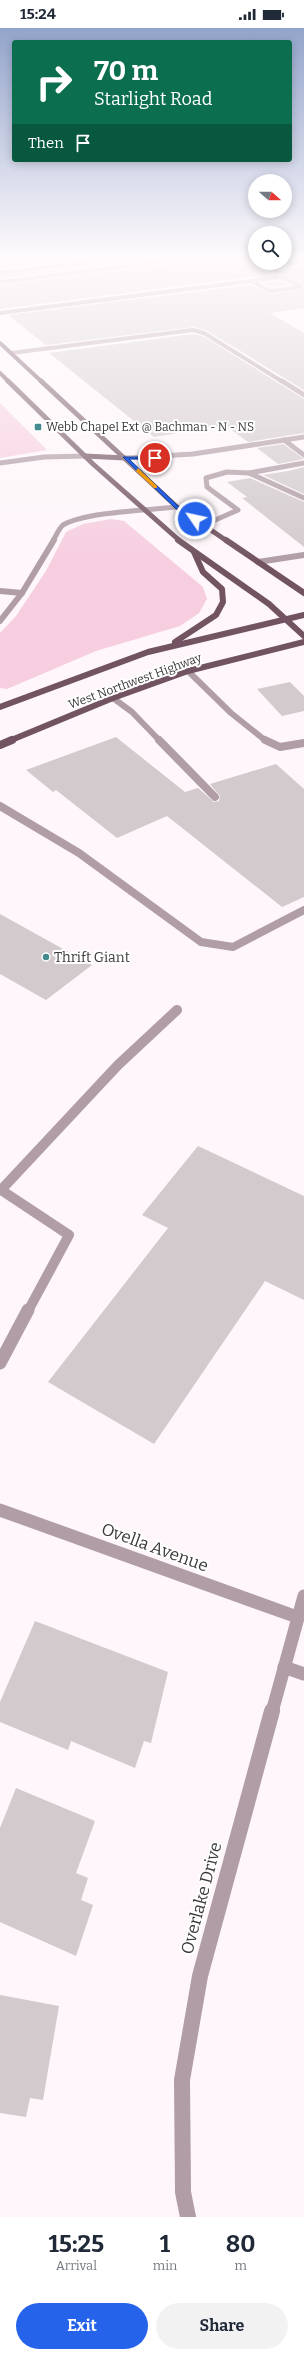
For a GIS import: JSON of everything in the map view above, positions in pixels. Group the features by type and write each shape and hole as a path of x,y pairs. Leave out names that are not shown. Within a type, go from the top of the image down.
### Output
{"main road":[{"path":"17,358 177,507 304,593"},
{"path":"0,373 85,456 174,537 265,601 304,636"},
{"path":"85,456 125,458"},
{"path":"168,647 216,615 223,602 222,589 204,572 194,552"},
{"name":"West Northwest Highway","path":"0,707 120,662 168,647 304,615"},
{"name":"West Northwest Highway","path":"0,745 113,698 188,671 304,642"}],"street":[{"path":"245,358 304,395"},
{"path":"125,458 164,458 304,437"},
{"path":"284,440 304,455"},
{"path":"0,463 44,457 85,456"},
{"path":"204,525 238,510 207,487 206,478 227,472 249,473 304,463"},
{"path":"249,473 304,498"},
{"path":"0,621 22,593 55,534 62,526 77,520 177,507"},
{"path":"258,562 304,555"},
{"path":"0,591 22,593"},
{"path":"188,671 262,739 277,746 289,746 304,742"},
{"path":"113,698 132,712 215,797"},
{"path":"0,806 79,853 201,942 233,947 304,910"},
{"path":"0,1363 69,1235 1,1190 118,1065 177,1010"},
{"name":"Ovella Avenue","path":"0,1510 297,1617"},
{"name":"Overlake Drive","path":"188,2217 183,2192 182,2080 193,2013 200,1976 297,1617 304,1596"},
{"path":"284,1667 304,1674"}],"shaded area":[{"path":"0,403 47,450 0,458"},
{"path":"111,519 124,521 203,587 207,599 199,613 180,626 96,651 7,689 0,688 0,633 16,616 46,571 66,532 83,524"}],"building":[{"path":"55,358 239,358 304,399 304,433 248,442 225,425 154,437"},
{"path":"252,358 304,358 304,390"},
{"path":"283,444 304,459 278,464 257,448"},
{"path":"304,467 304,494 263,475 288,471"},
{"path":"250,478 304,502 304,547 242,498 247,497 227,482"},
{"path":"290,682 304,696 304,711 282,716 257,689"},
{"path":"116,737 185,792 198,788 214,802 219,801 220,796 210,784 276,764 304,789 304,897 282,907 167,816 117,838 56,790 53,792 26,770"},
{"name":"Thrift Giant","path":"0,914 92,965 46,1000 0,974"},
{"path":"198,1146 304,1196 304,1300 265,1281 154,1444 48,1382 168,1228 142,1215"},
{"path":"35,1621 168,1672 151,1743 144,1741 135,1768 71,1741 68,1750 0,1722 0,1702"},
{"path":"16,1788 95,1821 76,1873 88,1878 81,1900 93,1905 76,1956 0,1922 0,1828"},
{"path":"0,1995 59,2006 43,2100 30,2098 26,2117 0,2113"}],"slow traffic":[{"path":"138,470 156,487"}],"place":[{"name":"Webb Chapel Ext @ Bachman - N - NS","path":"38,427"},
{"name":"Thrift Giant","path":"46,957"}],"route":[{"path":"155,458 125,458 177,507 195,519"}]}
